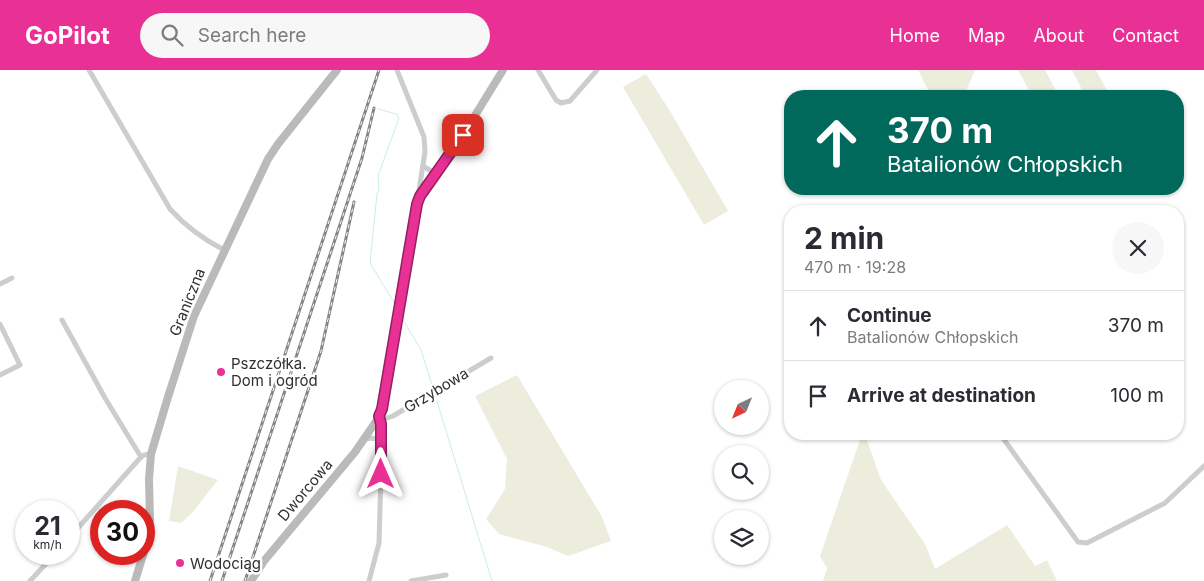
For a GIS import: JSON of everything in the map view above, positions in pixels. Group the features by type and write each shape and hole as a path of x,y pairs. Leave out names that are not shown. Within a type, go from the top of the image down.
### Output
{"street":[{"path":"89,70 170,209 186,226 200,237 224,250"},
{"name":"Graniczna","path":"135,581 147,542 149,528 151,454 194,316 268,160 278,144 337,70"},
{"path":"397,70 424,136 425,152 419,190 420,196"},
{"path":"420,196 463,135 503,70"},
{"path":"538,70 557,101 564,103 570,101 597,70"},
{"path":"423,166 436,174"},
{"name":"Dworcowa","path":"251,581 264,561 366,439 380,418 417,204 420,196"},
{"path":"0,284 12,278"},
{"path":"62,320 105,398 141,457"},
{"path":"0,324 20,365 0,375"},
{"name":"Grzybowa","path":"380,418 393,416 491,358"},
{"path":"369,581 379,544 380,418"},
{"path":"366,439 381,440"},
{"path":"1004,440 1078,542 1087,543 1165,503 1204,466"},
{"path":"80,526 141,457 151,454"},
{"path":"30,581 44,565"},
{"path":"410,581 446,575"}],"shaded area":[{"path":"918,70 975,70 967,90 928,90"},
{"path":"1018,70 1045,70 1056,90 1029,90"},
{"path":"1072,70 1096,70 1107,90 1082,90"},
{"path":"646,74 670,111 728,211 704,225 623,87"},
{"path":"517,375 602,517 611,541 568,556 547,547 499,534 486,519 505,489 507,459 475,396"},
{"path":"860,440 867,440 881,480 925,544 935,569 1007,525 1035,566 1047,560 1057,581 823,581 827,568 820,556"},
{"path":"178,466 218,480 191,514 181,523 169,521"}],"waterway":[{"path":"378,109 396,114 399,118 378,176 379,189 370,263 395,304"},
{"path":"402,318 421,350 433,388"},
{"path":"435,395 492,581"}],"railway":[{"path":"210,581 379,70"},
{"path":"222,581 362,158 374,108"},
{"path":"245,581 321,351 354,202"}],"place":[{"name":"Pszczółka. Dom i ogród","path":"221,372"},
{"name":"Wodociąg","path":"180,563"}],"route":[{"path":"381,474 381,420 379,416 382,409 417,204 420,196 463,135"}]}
